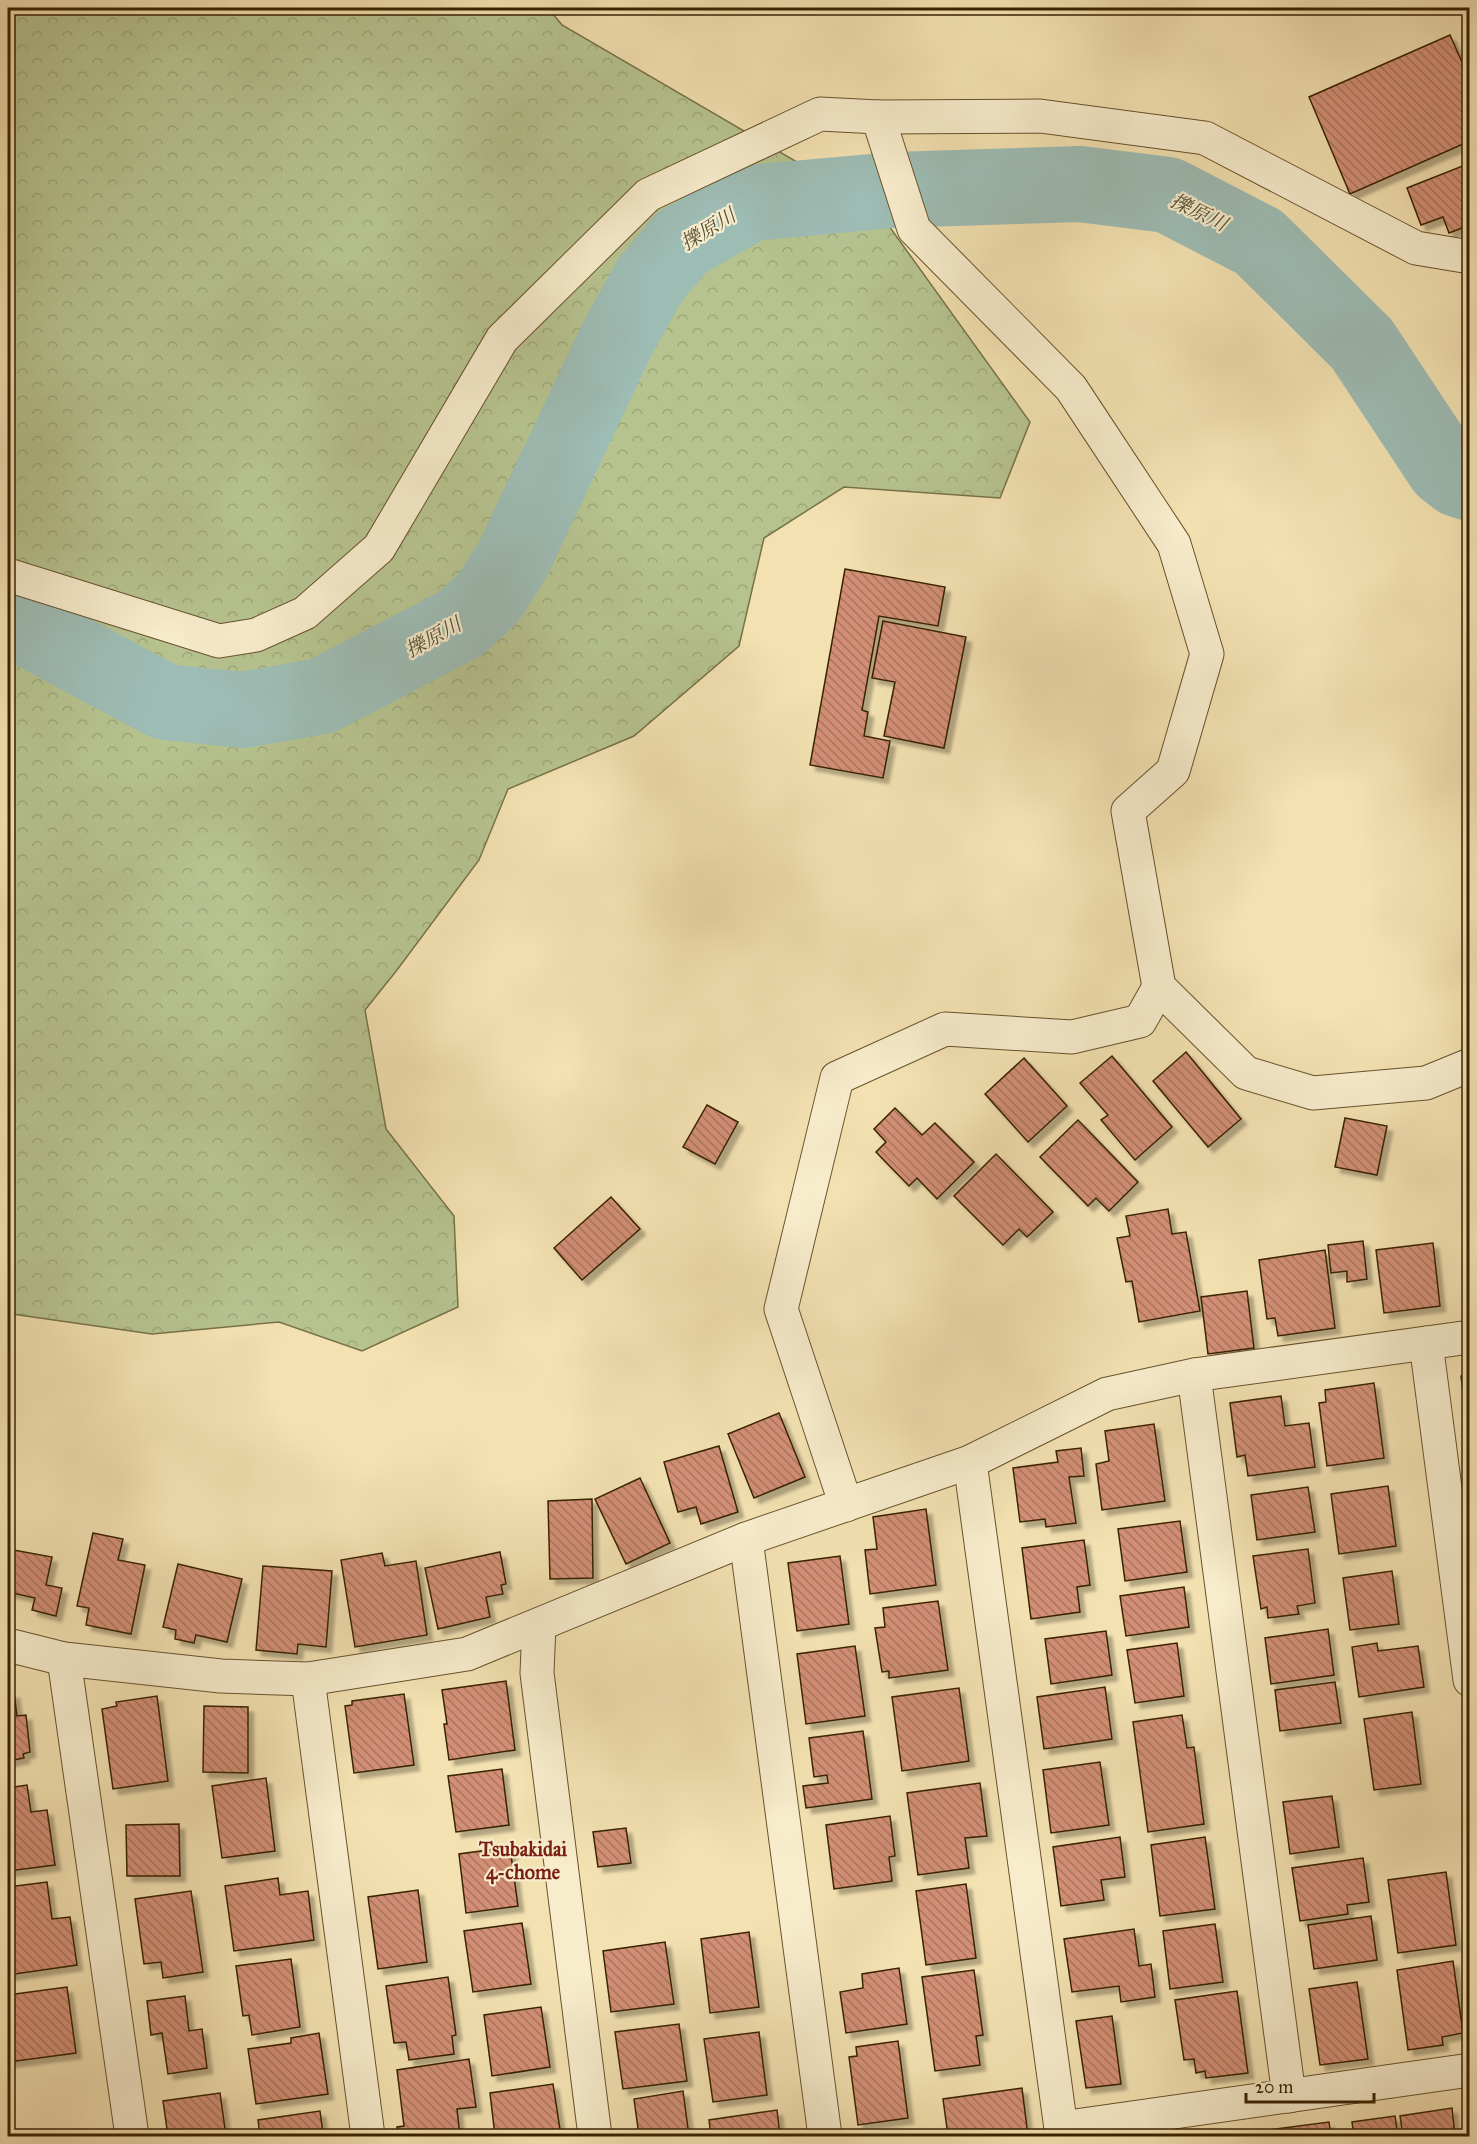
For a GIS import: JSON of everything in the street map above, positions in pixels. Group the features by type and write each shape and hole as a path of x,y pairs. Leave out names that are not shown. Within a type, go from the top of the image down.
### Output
{"street":[{"path":"8,575 219,641 256,635 305,613 378,548 502,339 648,195 820,114 878,117 1040,116 1204,138 1416,248 1470,257"},
{"path":"878,117 914,229 1071,388 1174,544 1207,654 1173,771 1128,811 1159,987 1245,1073 1312,1093 1426,1083 1470,1065"},
{"path":"846,1505 781,1309 837,1078 945,1029 1072,1037 1140,1021 1159,987"},
{"path":"8,1645 64,1659 221,1676 308,1679 467,1654 746,1539 970,1462 1107,1394 1194,1375 1470,1337"},
{"path":"1426,1343 1470,1680"},
{"path":"1194,1375 1289,2096"},
{"path":"970,1462 1061,2132 1470,2070"},
{"path":"746,1539 825,2136"},
{"path":"539,1625 537,1673 595,2136"},
{"path":"64,1659 132,2136"},
{"path":"308,1679 368,2136"}],"green space":[{"path":"8,8 548,8 562,25 876,208 1030,422 1000,498 844,487 764,538 739,646 634,736 508,789 479,860 365,1010 386,1129 454,1216 458,1307 362,1351 279,1322 152,1334 12,1314 8,1311"}],"building":[{"path":"1450,35 1469,78 1465,79 1470,87 1470,141 1350,194 1309,97"},
{"path":"1470,163 1470,225 1449,233 1443,217 1421,225 1407,188"},
{"path":"845,569 945,587 938,626 879,616 862,710 868,712 864,736 890,741 883,778 810,765"},
{"path":"883,621 966,637 944,748 884,736 895,682 872,678"},
{"path":"1186,1052 1241,1119 1208,1147 1153,1081"},
{"path":"1112,1056 1172,1127 1135,1160 1101,1120 1108,1115 1080,1083"},
{"path":"1024,1058 1067,1106 1028,1142 985,1094"},
{"path":"707,1105 738,1122 715,1164 683,1147"},
{"path":"895,1108 922,1135 935,1123 974,1162 937,1199 917,1178 909,1186 876,1152 886,1142 874,1129"},
{"path":"1345,1118 1387,1126 1377,1175 1335,1167"},
{"path":"1078,1120 1138,1182 1109,1211 1096,1198 1088,1206 1040,1157"},
{"path":"996,1154 1053,1212 1027,1237 1019,1229 1003,1245 954,1196"},
{"path":"611,1197 640,1229 582,1280 554,1248"},
{"path":"1168,1209 1172,1234 1186,1232 1200,1311 1139,1322 1132,1281 1126,1282 1117,1238 1130,1236 1126,1216"},
{"path":"1466,1235 1470,1235 1470,1264"},
{"path":"1363,1241 1367,1279 1347,1282 1347,1271 1331,1273 1328,1245"},
{"path":"1433,1243 1440,1306 1384,1313 1376,1250"},
{"path":"1325,1250 1335,1328 1278,1336 1275,1318 1267,1319 1259,1260"},
{"path":"1247,1291 1254,1348 1208,1354 1201,1297"},
{"path":"1470,1374 1470,1423 1467,1423 1461,1376"},
{"path":"1374,1383 1384,1458 1327,1466 1319,1403 1326,1402 1325,1390"},
{"path":"1281,1396 1285,1426 1309,1423 1315,1467 1248,1476 1245,1455 1237,1457 1230,1403"},
{"path":"779,1413 805,1477 754,1498 728,1434"},
{"path":"1154,1424 1165,1501 1102,1510 1096,1464 1109,1461 1105,1431"},
{"path":"719,1446 738,1512 701,1524 696,1507 678,1512 664,1462"},
{"path":"1081,1448 1084,1476 1069,1477 1076,1523 1046,1527 1045,1519 1020,1522 1013,1468 1058,1462 1056,1451"},
{"path":"640,1478 670,1543 626,1564 595,1499"},
{"path":"1388,1486 1396,1546 1339,1554 1331,1494"},
{"path":"1308,1487 1315,1532 1257,1540 1251,1495"},
{"path":"592,1499 593,1578 550,1579 548,1501"},
{"path":"926,1509 936,1585 870,1594 865,1550 877,1549 873,1517"},
{"path":"1180,1521 1187,1572 1125,1581 1118,1529"},
{"path":"93,1533 123,1539 118,1560 145,1565 131,1634 86,1625 89,1608 77,1606"},
{"path":"1084,1540 1090,1585 1077,1587 1080,1612 1031,1619 1022,1548"},
{"path":"8,1549 52,1557 46,1585 62,1588 56,1616 32,1610 35,1598 8,1592"},
{"path":"1308,1549 1315,1603 1297,1606 1299,1614 1268,1618 1267,1607 1261,1609 1253,1556"},
{"path":"500,1552 506,1584 501,1585 503,1594 486,1597 490,1617 438,1629 425,1568"},
{"path":"382,1553 385,1566 416,1561 427,1635 355,1647 341,1560"},
{"path":"840,1556 849,1624 797,1631 788,1563"},
{"path":"178,1564 242,1579 227,1642 196,1635 194,1643 175,1639 176,1630 163,1627"},
{"path":"263,1566 332,1571 326,1647 298,1644 297,1654 256,1650"},
{"path":"1392,1571 1399,1624 1350,1630 1343,1578"},
{"path":"1184,1587 1189,1627 1126,1636 1120,1596"},
{"path":"938,1601 948,1670 889,1678 889,1671 882,1672 875,1628 885,1627 883,1608"},
{"path":"1328,1629 1334,1675 1271,1684 1265,1638"},
{"path":"1106,1631 1112,1675 1051,1684 1045,1639"},
{"path":"1177,1643 1184,1696 1135,1703 1127,1650"},
{"path":"1377,1643 1378,1651 1418,1646 1424,1687 1359,1697 1352,1647"},
{"path":"855,1646 865,1716 806,1724 797,1654"},
{"path":"506,1681 515,1750 449,1760 442,1690"},
{"path":"1335,1682 1341,1723 1280,1731 1275,1690"},
{"path":"1105,1687 1112,1739 1044,1749 1037,1697"},
{"path":"959,1688 969,1761 902,1771 892,1697"},
{"path":"14,1693 17,1716 26,1715 30,1752 23,1754 24,1758 8,1761 8,1694"},
{"path":"404,1694 414,1765 354,1773 345,1706 352,1705 352,1701"},
{"path":"157,1696 168,1781 113,1789 102,1709 117,1706 116,1702"},
{"path":"204,1706 248,1707 248,1773 203,1772"},
{"path":"1412,1712 1421,1784 1374,1790 1364,1719"},
{"path":"1182,1715 1187,1748 1194,1747 1204,1824 1148,1832 1133,1722"},
{"path":"863,1731 872,1799 806,1808 803,1786 828,1783 827,1775 814,1777 809,1738"},
{"path":"1100,1762 1109,1825 1051,1833 1043,1770"},
{"path":"502,1769 509,1825 456,1832 448,1776"},
{"path":"266,1778 275,1851 222,1858 212,1786"},
{"path":"980,1783 987,1836 965,1838 969,1868 918,1875 907,1793"},
{"path":"27,1785 31,1812 47,1810 55,1865 8,1871 8,1788"},
{"path":"1332,1796 1339,1847 1290,1854 1283,1802"},
{"path":"890,1816 895,1856 889,1857 892,1881 834,1889 826,1825"},
{"path":"179,1824 180,1876 127,1876 126,1825"},
{"path":"626,1828 631,1863 598,1867 593,1832"},
{"path":"1120,1837 1125,1877 1101,1880 1104,1900 1061,1906 1053,1847"},
{"path":"1205,1837 1215,1909 1160,1916 1151,1845"},
{"path":"510,1847 518,1906 466,1913 459,1854"},
{"path":"1363,1858 1369,1902 1347,1905 1348,1914 1300,1921 1292,1868"},
{"path":"1446,1872 1456,1945 1398,1953 1388,1880"},
{"path":"278,1878 280,1895 308,1891 314,1940 234,1951 225,1886"},
{"path":"47,1882 52,1919 70,1917 77,1965 8,1975 8,1887"},
{"path":"966,1884 976,1958 926,1965 916,1891"},
{"path":"418,1890 427,1962 378,1969 368,1897"},
{"path":"191,1891 203,1972 163,1978 161,1962 144,1964 135,1899"},
{"path":"1371,1916 1377,1960 1314,1969 1308,1925"},
{"path":"522,1923 531,1984 473,1992 464,1931"},
{"path":"1215,1924 1223,1982 1170,1989 1163,1931"},
{"path":"1134,1929 1139,1966 1151,1964 1155,1997 1121,2002 1119,1986 1072,1992 1064,1939"},
{"path":"749,1932 759,2007 710,2013 701,1939"},
{"path":"665,1942 674,2004 611,2012 603,1951"},
{"path":"291,1959 300,2027 252,2035 249,2015 243,2016 236,1966"},
{"path":"1453,1961 1463,2033 1442,2037 1443,2045 1408,2050 1397,1970"},
{"path":"899,1968 907,2024 846,2033 840,1992 863,1988 862,1974"},
{"path":"974,1970 983,2035 976,2036 980,2065 935,2071 922,1977"},
{"path":"448,1977 456,2035 452,2036 454,2054 409,2060 406,2042 394,2043 386,1986"},
{"path":"1357,1982 1368,2059 1320,2065 1309,1989"},
{"path":"67,1987 76,2053 9,2062 8,1995"},
{"path":"1237,1991 1248,2073 1206,2078 1205,2071 1196,2073 1194,2059 1184,2060 1175,2000"},
{"path":"185,1996 189,2031 202,2029 207,2068 168,2074 162,2033 151,2035 147,2001"},
{"path":"541,2007 550,2067 492,2076 484,2015"},
{"path":"1112,2016 1121,2084 1086,2088 1076,2021"},
{"path":"679,2024 687,2081 623,2089 615,2032"},
{"path":"759,2032 767,2095 713,2102 704,2039"},
{"path":"319,2033 328,2094 256,2104 248,2049 291,2043 291,2038"},
{"path":"898,2041 908,2118 858,2125 849,2057 857,2056 856,2047"},
{"path":"469,2059 476,2107 457,2109 460,2136 398,2136 397,2127 404,2126 397,2070"},
{"path":"553,2084 561,2136 495,2136 490,2093"},
{"path":"1022,2088 1028,2136 948,2136 943,2099"},
{"path":"683,2091 689,2136 639,2136 634,2099"},
{"path":"220,2093 226,2136 168,2136 163,2101"},
{"path":"1452,2108 1455,2136 1403,2136 1400,2116"},
{"path":"777,2110 780,2136 711,2136 709,2120"},
{"path":"320,2111 323,2133 331,2131 332,2136 260,2136 258,2120"},
{"path":"1395,2116 1398,2136 1354,2136 1352,2122"},
{"path":"1329,2122 1331,2136 1244,2136 1244,2133"},
{"path":"922,2131 923,2136 881,2136"}],"waterway":[{"name":"擽原川","path":"8,618 165,702 243,710 322,696 460,624 489,597 513,559 617,339 650,280 681,243 751,203 893,190 1080,184 1168,195 1259,242 1362,344 1444,468 1458,479 1470,483"}],"district":[{"name":"Tsubakidai 4-chome","path":"523,1860"}]}
